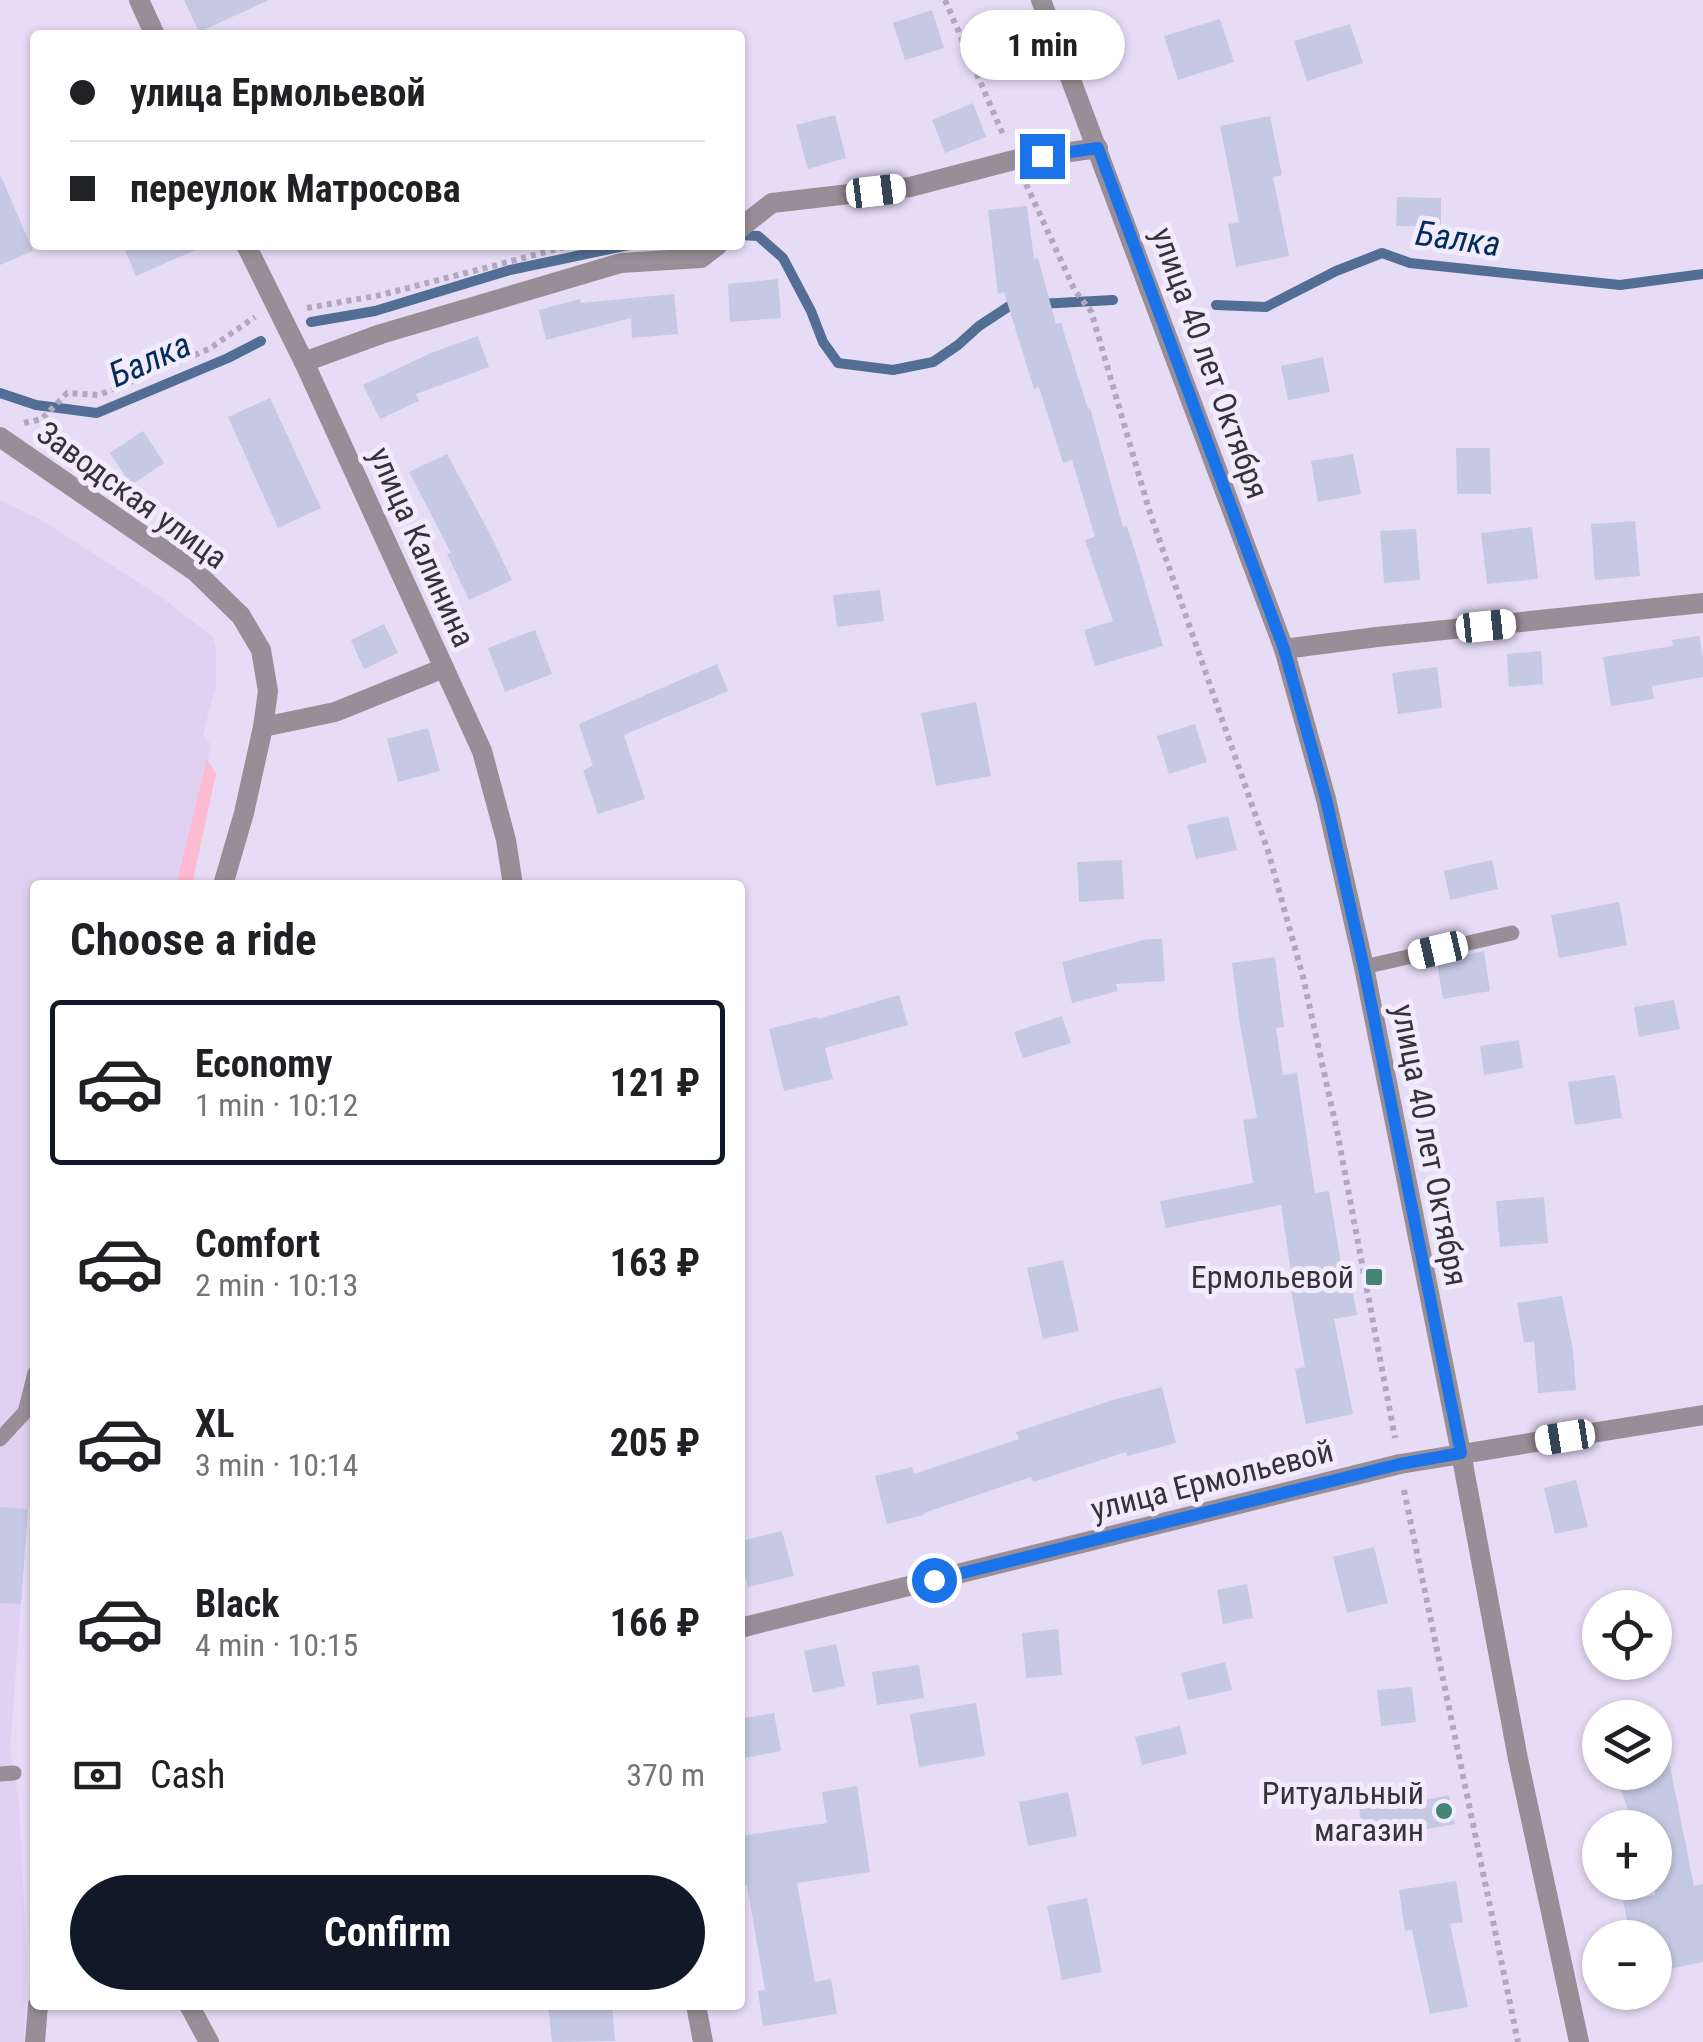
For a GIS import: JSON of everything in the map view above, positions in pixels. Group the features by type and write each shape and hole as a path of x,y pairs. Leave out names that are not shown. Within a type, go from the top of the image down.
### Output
{"street":[{"path":"140,0 152,30"},
{"name":"улица 40 лет Октября","path":"1041,0 1284,649 1326,799 1364,968 1518,1759 1580,2042"},
{"path":"745,224 772,203 910,187 1014,160 1098,148"},
{"name":"улица Калинина","path":"248,250 304,362 482,752 506,840 512,880"},
{"path":"304,362 381,334 621,263 709,252"},
{"name":"Заводская улица","path":"0,437 196,572 242,616 261,650 268,691 263,727 224,880"},
{"path":"1284,649 1703,603"},
{"path":"263,727 335,712 444,668"},
{"name":"улица Ермольевой","path":"745,1627 1400,1464 1703,1415"},
{"path":"35,2042 38,2010"},
{"path":"191,2010 209,2042"},
{"path":"697,2010 703,2042"}],"lane":[{"path":"1364,968 1512,933"},
{"path":"0,1439 25,1412 30,1392"}],"path":[{"path":"42,419 67,393 98,395 209,349 256,316 381,294 554,250"},
{"path":"1075,291 1091,311 1150,514 1268,851 1303,977 1337,1132 1409,1518 1518,2042"}],"shaded area":[{"path":"0,500 40,519 161,597 212,636 216,684 203,735 211,745 177,880 30,880 30,1503 10,1750 19,1801 27,1963 24,2042 0,2042"},
{"path":"207,759 216,774 193,880 177,880"}],"building":[{"path":"184,0 269,0 203,30 198,30"},
{"path":"932,10 944,48 905,60 893,23"},
{"path":"1220,19 1234,62 1178,80 1164,36"},
{"path":"1350,24 1363,63 1307,81 1294,41"},
{"path":"973,103 986,137 945,153 932,120"},
{"path":"835,115 846,158 808,169 796,125"},
{"path":"1270,116 1282,175 1273,177 1289,256 1236,267 1228,224 1239,222 1220,126"},
{"path":"0,174 33,251 0,265"},
{"path":"1397,197 1441,198 1441,227 1396,226"},
{"path":"1027,206 1034,259 1038,258 1056,324 1061,323 1090,408 1123,527 1127,526 1163,646 1095,666 1084,630 1113,621 1085,540 1095,537 1072,460 1063,463 1039,387 1034,389 1004,292 998,294 988,210"},
{"path":"125,250 196,250 136,276"},
{"path":"778,279 781,318 730,322 728,284"},
{"path":"674,294 678,334 632,338 631,318 546,340 539,310 580,299 581,303"},
{"path":"478,336 489,367 416,394 419,401 380,419 363,385"},
{"path":"1323,357 1330,392 1288,400 1281,366"},
{"path":"270,398 321,508 278,528 228,417"},
{"path":"143,431 164,463 131,485 110,453"},
{"path":"1456,448 1490,448 1491,494 1457,494"},
{"path":"447,454 512,580 469,600 447,554 451,553 409,472"},
{"path":"1353,454 1361,494 1318,502 1311,461"},
{"path":"1635,521 1640,576 1595,580 1591,524"},
{"path":"1532,527 1538,579 1487,584 1481,533"},
{"path":"1416,529 1420,580 1384,583 1380,531"},
{"path":"880,590 884,621 837,627 833,595"},
{"path":"384,624 398,653 364,669 351,640"},
{"path":"535,630 552,674 505,692 488,648"},
{"path":"1699,636 1703,677 1652,686 1654,699 1611,706 1603,657 1673,646 1672,640"},
{"path":"1541,651 1543,684 1509,687 1507,654"},
{"path":"717,664 728,691 624,735 645,799 598,814 583,770 593,766 579,724"},
{"path":"1437,667 1442,708 1398,714 1392,673"},
{"path":"976,702 991,776 936,786 921,713"},
{"path":"1195,724 1207,762 1169,774 1157,736"},
{"path":"428,728 440,771 398,782 387,739"},
{"path":"1228,816 1237,850 1196,859 1187,825"},
{"path":"1122,860 1124,899 1079,902 1077,862"},
{"path":"1492,860 1498,889 1450,900 1444,871"},
{"path":"1619,902 1627,945 1559,958 1551,915"},
{"path":"1147,939 1162,939 1165,981 1116,984 1118,991 1072,1003 1062,962"},
{"path":"1484,951 1490,991 1443,999 1437,962"},
{"path":"1275,957 1284,1027 1276,1028 1283,1075 1297,1073 1315,1193 1329,1191 1341,1264 1348,1263 1357,1315 1334,1319 1353,1414 1306,1424 1295,1369 1305,1367 1288,1273 1291,1272 1281,1205 1166,1228 1160,1201 1253,1183 1243,1120 1257,1118 1232,963"},
{"path":"899,995 908,1025 825,1048 833,1079 784,1091 769,1029"},
{"path":"1674,1000 1680,1029 1639,1037 1634,1007"},
{"path":"1062,1016 1071,1043 1023,1058 1014,1032"},
{"path":"1519,1040 1523,1068 1484,1075 1480,1046"},
{"path":"1615,1075 1622,1118 1575,1125 1568,1082"},
{"path":"1544,1197 1548,1243 1500,1247 1496,1201"},
{"path":"1063,1260 1079,1331 1043,1339 1027,1268"},
{"path":"1562,1296 1576,1390 1538,1393 1534,1341 1524,1343 1517,1303"},
{"path":"1162,1387 1176,1443 1127,1456 1126,1452 1033,1482 1031,1477 887,1524 875,1476 912,1467 914,1474 1019,1439 1016,1432"},
{"path":"1576,1480 1588,1527 1555,1534 1544,1488"},
{"path":"0,1507 28,1509 21,1604 0,1603"},
{"path":"782,1531 794,1576 748,1587 745,1540"},
{"path":"1374,1547 1388,1603 1347,1613 1333,1557"},
{"path":"1247,1584 1253,1618 1223,1624 1217,1590"},
{"path":"1058,1629 1062,1675 1026,1678 1022,1633"},
{"path":"836,1644 845,1686 813,1693 804,1651"},
{"path":"1225,1662 1232,1690 1188,1700 1181,1673"},
{"path":"919,1665 924,1698 877,1705 872,1672"},
{"path":"1412,1687 1416,1722 1381,1726 1377,1690"},
{"path":"976,1703 985,1756 919,1767 910,1714"},
{"path":"774,1713 781,1751 745,1758 745,1718"},
{"path":"1180,1726 1187,1754 1142,1765 1135,1737"},
{"path":"1672,1776 1694,1886 1703,1884 1703,1962 1672,1968 1672,1920 1627,1920 1623,1901 1672,1900 1672,1810 1628,1810 1621,1790 1672,1790"},
{"path":"857,1786 870,1872 797,1883 815,1982 831,1979 837,2014 763,2026 758,1991 765,1990 745,1885 745,1835 827,1823 822,1792"},
{"path":"1068,1792 1077,1836 1028,1846 1019,1802"},
{"path":"1449,1795 1455,1824 1364,1840 1359,1807 1401,1800 1402,1805"},
{"path":"1456,1881 1463,1922 1450,1924 1468,2007 1430,2014 1412,1930 1405,1931 1399,1890"},
{"path":"1087,1898 1102,1972 1062,1980 1047,1906"},
{"path":"549,2010 612,2010 615,2041 552,2042"}],"waterway":[{"name":"Балка","path":"745,235 758,236 783,258 823,342 838,363 893,370 933,362 979,326 1017,305"},
{"name":"Балка","path":"311,322 375,311 510,270 605,250"},
{"name":"Балка","path":"1216,305 1266,307 1336,271 1382,253 1410,263 1620,285 1703,274"},
{"name":"Балка","path":"1039,304 1113,300"},
{"name":"Балка","path":"0,393 36,405 97,413 261,341"}],"place":[{"name":"Ермольевой","path":"1374,1277"},
{"name":"Ритуальный магазин","path":"1444,1811"}],"route":[{"path":"934,1580 1400,1464 1461,1453 1364,968 1326,799 1284,649 1098,148 1042,156"}]}
